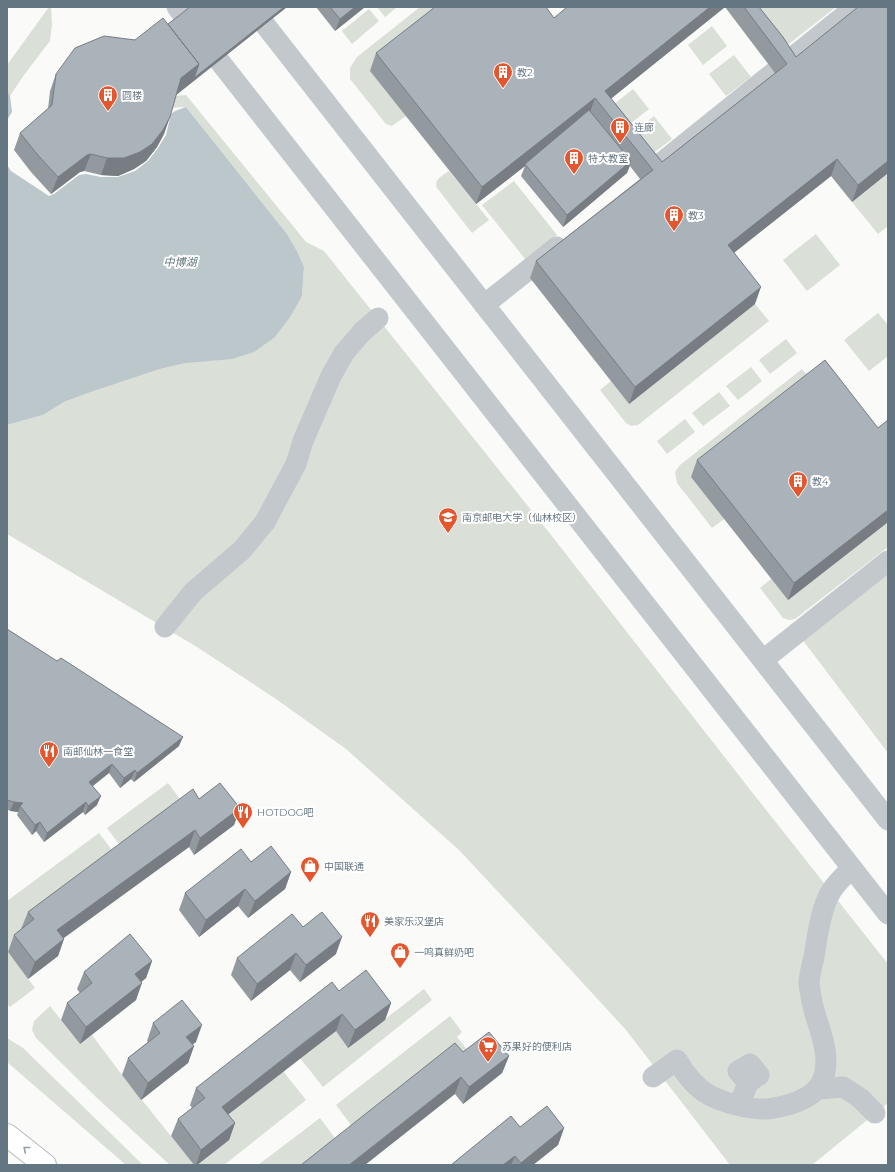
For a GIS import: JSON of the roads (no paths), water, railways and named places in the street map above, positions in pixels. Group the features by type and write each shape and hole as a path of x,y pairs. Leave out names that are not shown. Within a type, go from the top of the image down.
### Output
{"main road":[{"path":"7,1135 45,1165"}],"street":[{"path":"177,7 888,914"},
{"path":"251,7 888,820"},
{"path":"632,186 855,7"},
{"path":"484,305 571,236"},
{"path":"165,627 193,592 242,550 265,522 296,464 322,395 334,370 344,353 362,332 378,318"},
{"path":"763,660 888,561"},
{"path":"653,1077 676,1060 695,1084 709,1095 748,1108 767,1109 789,1104 806,1098 818,1089 824,1075 824,1039 817,1021 809,982 824,909 831,891 852,868"},
{"path":"739,1105 748,1083"},
{"path":"818,1089 843,1088 860,1098 875,1113"}],"water":[{"path":"7,90 10,96 12,112 7,120"},
{"name":"中博湖","path":"186,107 287,234 304,267 302,296 290,317 275,337 254,352 232,359 186,363 160,369 64,402 43,415 7,425 7,165 11,171 49,196 54,194 79,175 86,174 101,177 118,177 135,171 148,161 166,135 171,114"}],"place":[{"name":"教2","path":"503,89"},
{"name":"圆楼","path":"108,112"},
{"name":"连廊","path":"620,144"},
{"name":"特大教室","path":"574,175"},
{"name":"教3","path":"674,232"},
{"name":"教4","path":"798,498"},
{"name":"南京邮电大学（仙林校区）","path":"448,534"},
{"name":"南邮仙林一食堂","path":"49,768"},
{"name":"HOTDOG吧","path":"243,829"},
{"name":"中国联通","path":"310,883"},
{"name":"美家乐汉堡店","path":"370,938"},
{"name":"一鸣真鲜奶吧","path":"400,969"},
{"name":"苏果好的便利店","path":"488,1063"}]}
